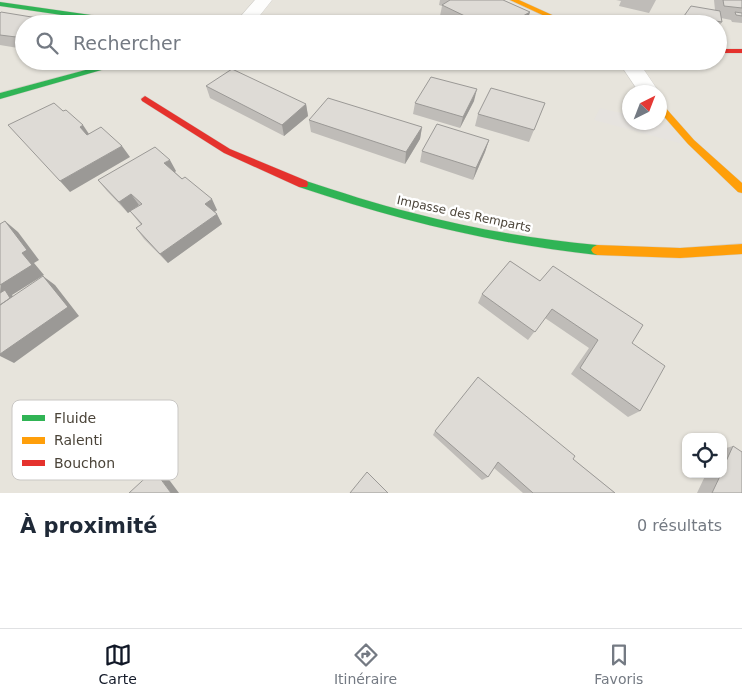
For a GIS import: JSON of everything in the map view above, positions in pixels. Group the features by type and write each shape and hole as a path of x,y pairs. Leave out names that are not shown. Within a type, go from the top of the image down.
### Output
{"street":[{"path":"251,15 264,0"},
{"path":"513,0 548,15"},
{"path":"0,4 77,15"},
{"path":"727,50 742,51"},
{"path":"0,96 97,70"},
{"path":"634,70 644,85"},
{"name":"Impasse des Remparts","path":"146,99 186,126 237,156 320,190 408,218 520,241 611,251 705,253 742,249"},
{"path":"667,115 690,142 742,189"}],"shaded area":[{"path":"0,0 742,0 742,493 0,493"},
{"path":"600,108 622,113 622,128 594,120"},
{"path":"668,124 683,144 631,130 667,130"}],"building":[{"path":"450,0 503,0 530,12 525,15 463,15 442,5"},
{"path":"723,0 742,0 742,8 724,6"},
{"path":"691,6 720,11 721,15 685,15"},
{"path":"735,12 742,13 742,16 736,15"},
{"path":"0,13 19,15 15,15 15,37 0,35"},
{"path":"230,70 234,70 306,104 282,125 206,86"},
{"path":"431,77 477,89 463,117 415,103"},
{"path":"491,88 545,103 534,130 478,114"},
{"path":"328,98 422,127 406,152 309,120"},
{"path":"54,103 63,111 66,110 83,125 80,127 87,135 101,127 122,146 60,181 8,125"},
{"path":"437,124 489,140 476,168 422,151"},
{"path":"155,147 170,160 164,163 182,179 185,177 212,199 205,204 217,214 160,254 136,228 142,224 130,211 142,204 131,194 119,202 98,180"},
{"path":"5,221 27,250 22,253 32,265 0,285 0,224"},
{"path":"510,261 540,281 553,266 643,325 632,343 665,366 640,411 580,368 598,340 552,309 535,332 482,294"},
{"path":"43,276 68,307 0,354 0,305"},
{"path":"5,290 10,298 0,305 0,293"},
{"path":"478,377 575,456 573,459 615,493 533,493 498,462 488,477 435,431"},
{"path":"733,446 742,452 742,493 712,493 719,478 727,478 727,459"},
{"path":"367,472 388,493 350,493"},
{"path":"143,480 161,480 171,493 129,493"}],"traffic: fast":[{"path":"0,4 77,15"},
{"path":"0,96 96,70"},
{"path":"303,184 375,207 448,226 522,241 597,250"}],"traffic: slow":[{"path":"513,0 548,15"},
{"path":"667,115 691,142 742,189"},
{"path":"597,250 680,253 742,249"}],"traffic: jam":[{"path":"727,51 742,51"},
{"path":"145,99 227,151 303,184"}]}
